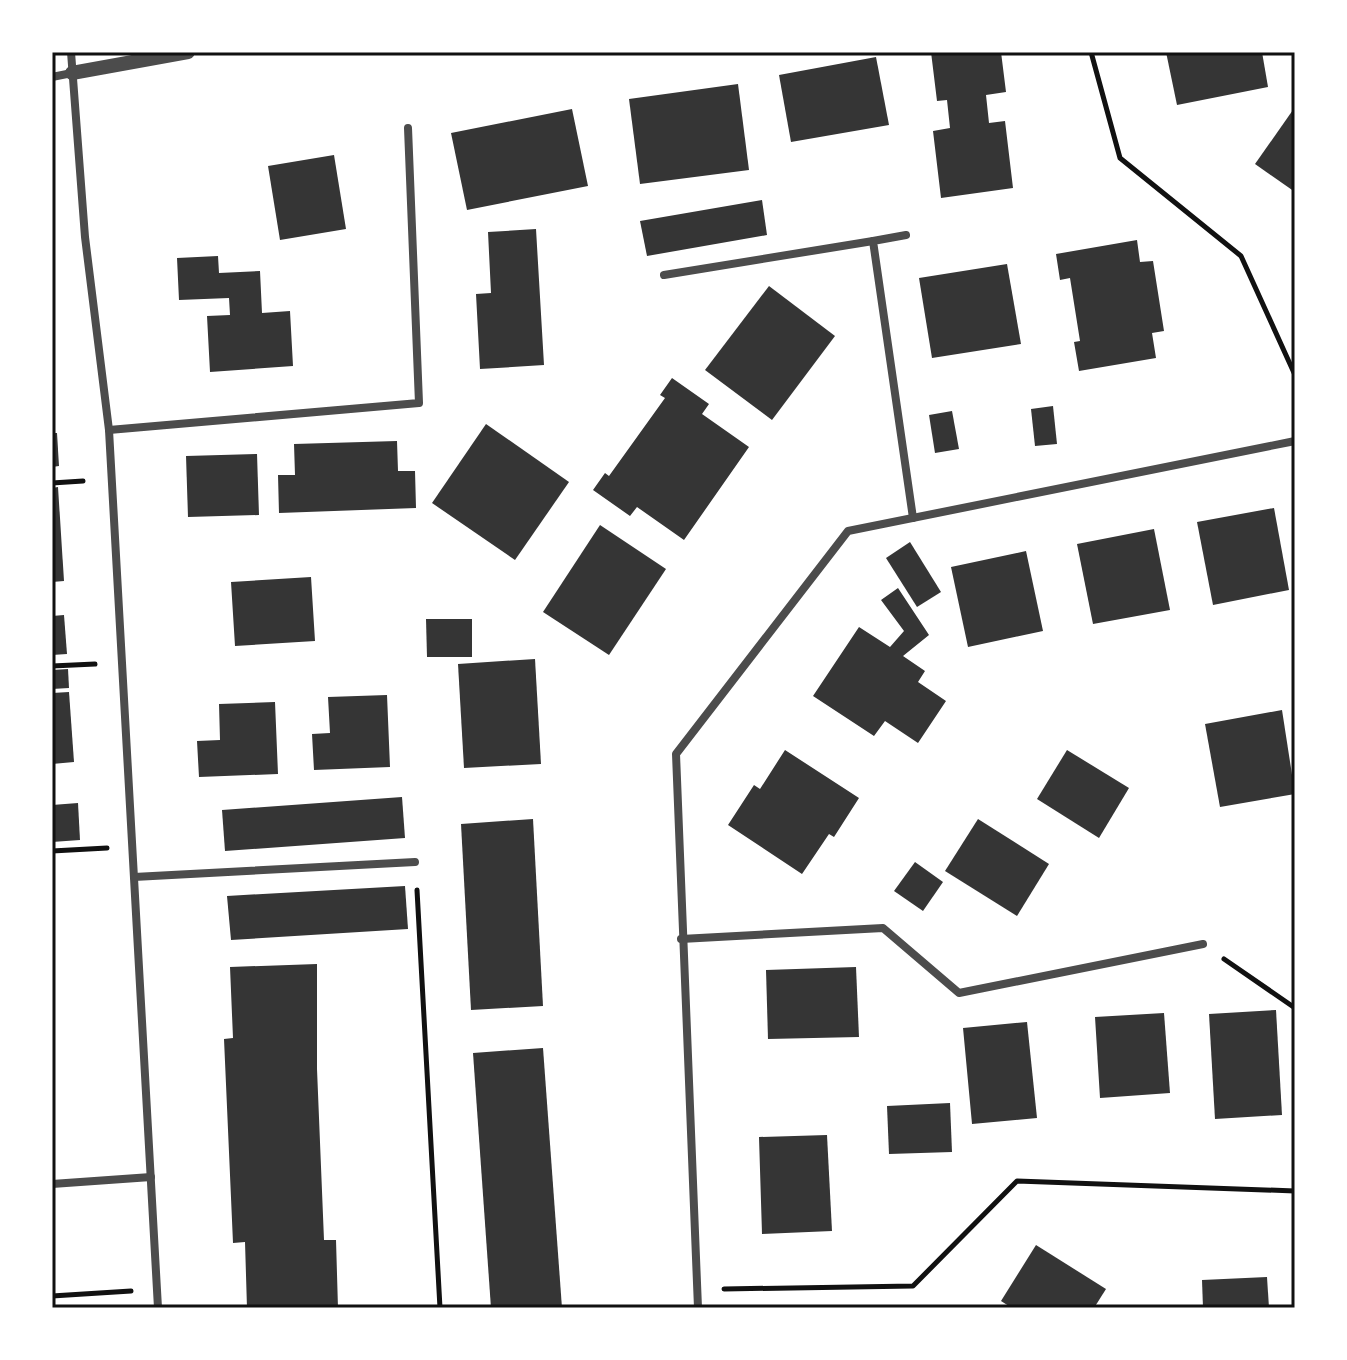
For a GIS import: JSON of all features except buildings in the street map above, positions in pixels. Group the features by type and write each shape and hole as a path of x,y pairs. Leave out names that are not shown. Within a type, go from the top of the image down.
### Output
{"street":[{"path":"71,52 85,237 109,430 158,1308"},
{"path":"52,77 188,52"},
{"path":"109,430 419,403 408,128"},
{"path":"664,275 906,235"},
{"path":"873,241 913,518"},
{"path":"698,1308 676,754 848,531 1295,441"},
{"path":"134,877 415,862"},
{"path":"681,939 883,928 959,993 1203,944"},
{"path":"52,1184 151,1177"}],"path":[{"path":"1091,52 1120,158 1241,256 1295,375"},
{"path":"52,666 121,662"},
{"path":"52,851 132,846"},
{"path":"415,862 440,1308"},
{"path":"1203,944 1295,1008"},
{"path":"697,1289 913,1286 1017,1181 1295,1191"},
{"path":"52,1296 158,1289"}]}
